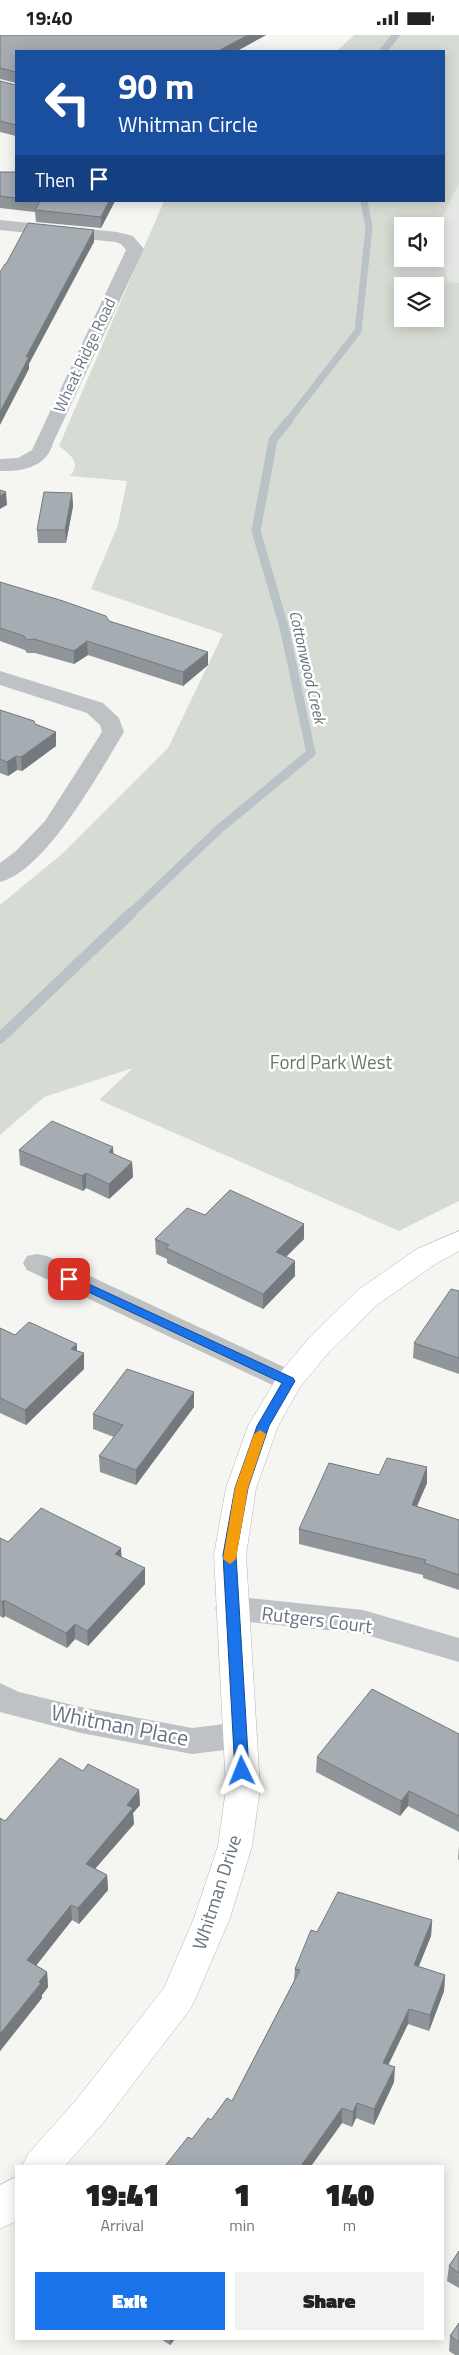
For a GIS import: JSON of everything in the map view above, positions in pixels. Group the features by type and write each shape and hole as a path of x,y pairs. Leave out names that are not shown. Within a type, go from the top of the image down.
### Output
{"street":[{"name":"Wheat Ridge Road","path":"0,225 117,237 127,240 136,249 43,443 41,452 37,457 22,463 0,465"},
{"path":"0,678 95,708 111,723 113,732 54,825 24,855 0,875"},
{"name":"Whitman Drive","path":"42,2165 90,2111 178,1997 212,1918 235,1845 243,1789 241,1735 231,1608 230,1555 242,1488 263,1426 289,1381 319,1345 368,1297 427,1256 459,1239"},
{"path":"37,1263 289,1381"},
{"name":"Rutgers Court","path":"231,1608 363,1622 459,1650"},
{"name":"Whitman Place","path":"0,1696 10,1702 81,1719 192,1741 241,1735"},
{"path":"0,2212 15,2195"}],"shaded area":[{"path":"459,183 459,283 448,282 444,265 443,217"}],"green space":[{"name":"Ford Park West","path":"354,35 459,35 459,183 443,217 394,217 394,267 444,267 444,265 448,282 459,283 459,1201 399,1231 99,1100 133,1068 44,1097 0,1135 0,905 63,853 168,748 223,634 91,589 118,525 127,481 70,476 75,463 59,446 164,202 445,202 445,50 338,50"}],"building":[{"path":"0,35 248,35 220,50 15,50 15,72 0,68"},
{"path":"0,81 15,85 15,125 0,121"},
{"path":"0,172 15,172 15,198 0,196"},
{"path":"39,202 108,202 101,217 35,210"},
{"path":"28,223 94,230 26,357 29,357 0,412 0,272"},
{"path":"0,490 6,492 0,496"},
{"path":"44,492 72,493 65,530 37,530"},
{"path":"0,582 106,616 109,621 208,652 183,672 87,641 74,651 34,639 26,640 24,636 0,628"},
{"path":"0,710 34,721 35,724 56,732 21,757 16,756 7,762 0,759"},
{"path":"52,1121 113,1147 109,1152 132,1162 109,1184 86,1173 82,1176 19,1150"},
{"path":"230,1190 304,1224 276,1252 295,1261 263,1294 166,1248 169,1245 155,1239 187,1208 205,1215"},
{"path":"451,1289 459,1291 459,1358 414,1343"},
{"path":"29,1322 77,1344 71,1349 84,1353 25,1410 0,1398 0,1328 15,1335"},
{"path":"127,1369 194,1392 136,1470 99,1456 123,1425 93,1414"},
{"path":"387,1458 427,1467 412,1505 459,1520 459,1575 424,1563 426,1560 299,1529 329,1463 379,1475"},
{"path":"41,1508 121,1548 115,1554 145,1568 87,1631 75,1624 66,1633 4,1600 0,1601 0,1538 8,1542"},
{"path":"372,1689 459,1734 459,1816 409,1791 401,1801 317,1757"},
{"path":"60,1758 83,1771 88,1764 139,1790 127,1805 133,1808 86,1864 107,1875 78,1908 71,1905 27,1960 47,1972 39,1982 41,1983 0,2034 0,1818 5,1821"},
{"path":"338,1892 432,1920 414,1965 445,1975 430,2015 409,2009 383,2063 395,2067 374,2109 357,2103 353,2112 342,2108 302,2165 166,2165 188,2137 192,2139 208,2118 211,2120 227,2098 232,2101 300,1970 295,1969 311,1930 317,1932"},
{"path":"459,2251 459,2273 449,2266"},
{"path":"459,2323 459,2342 450,2336"}],"waterway":[{"name":"Cottonwood Creek","path":"384,50 396,35"},
{"name":"Cottonwood Creek","path":"288,421 358,331 369,228 364,202"},
{"name":"Cottonwood Creek","path":"130,914 218,830 311,753 284,627 256,531 273,440 289,420"},
{"name":"Cottonwood Creek","path":"0,1038 131,913"}],"slow traffic":[{"path":"230,1559 242,1488 260,1434"}],"route":[{"path":"69,1279 289,1381 263,1426 242,1488 230,1555 231,1608 242,1771"}]}
